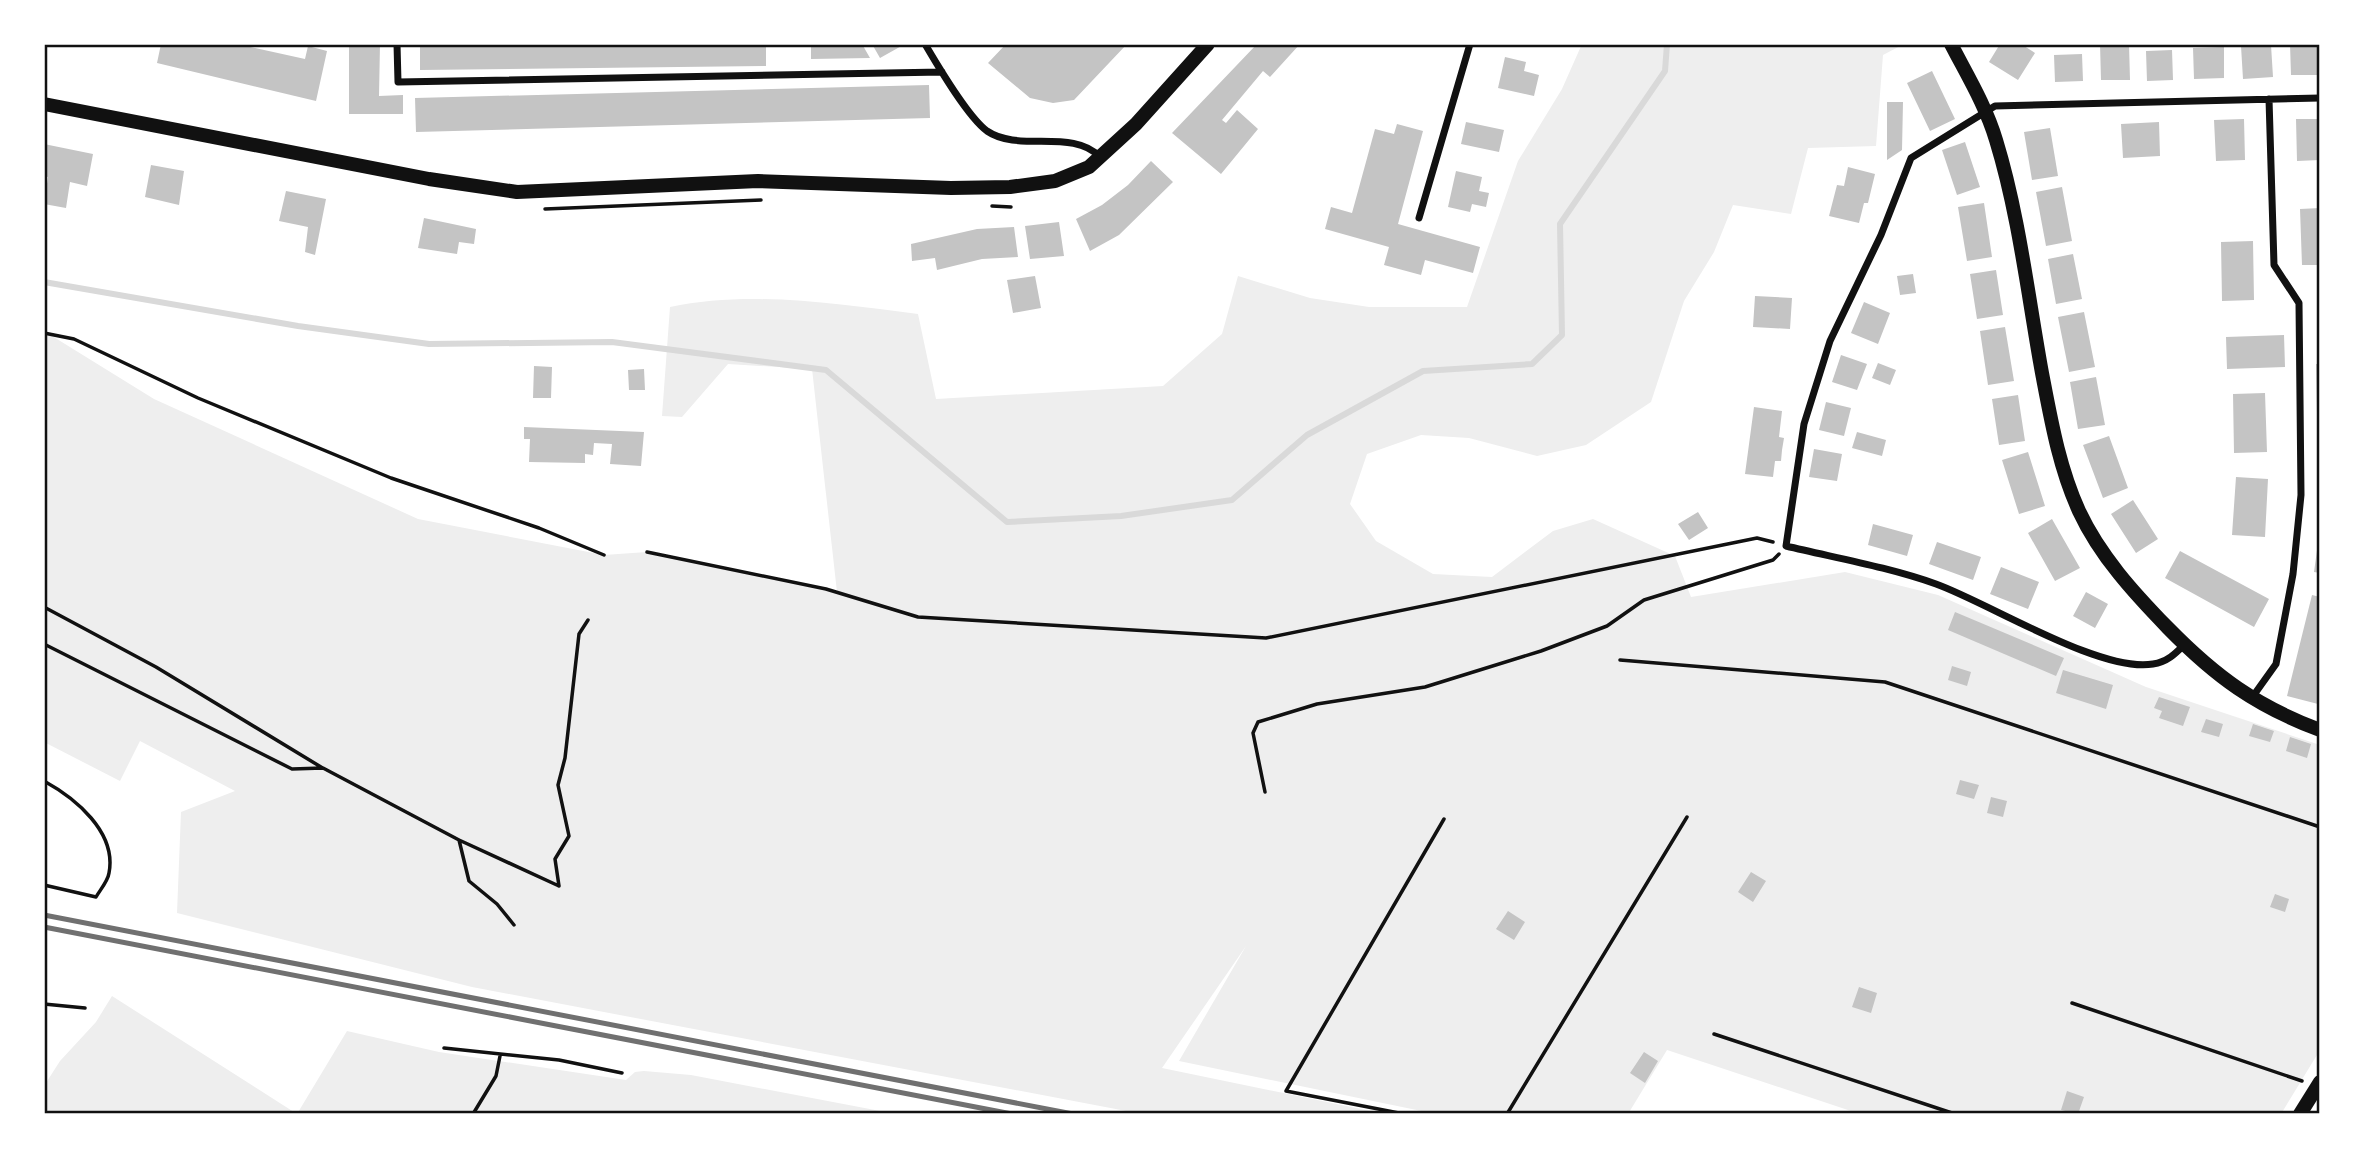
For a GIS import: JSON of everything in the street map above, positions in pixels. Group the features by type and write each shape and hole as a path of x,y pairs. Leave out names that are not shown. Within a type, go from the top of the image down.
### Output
{"main road":[{"path":"44,104 405,174 517,192 758,181 1010,187 1066,178 1100,158 1208,44"},
{"path":"1951,44 1986,111 2004,170 2053,433 2069,486 2099,546 2132,590 2184,645 2223,679 2278,714 2320,730"},
{"path":"2301,1114 2319,1084"}],"street":[{"path":"397,44 398,82 942,72"},
{"path":"925,44 977,120 992,133 1084,146 1100,158"},
{"path":"1419,218 1470,44"},
{"path":"2184,645 2171,657 2155,664 2117,661 2009,619 1937,584 1786,546 1804,424 1830,341 1881,235 1911,158 1995,106 2320,98"},
{"path":"2251,699 2276,664 2293,574 2301,495 2299,303 2274,265 2269,99"}],"path":[{"path":"44,332 74,339 198,398 391,478 540,528 604,555"},
{"path":"647,552 826,589 918,617 1266,638 1757,538 1786,546 1773,560 1644,600 1607,626 1541,652 1425,687 1317,704 1258,722 1253,733 1265,792"},
{"path":"44,607 156,667 323,768 459,840 559,886 555,859 569,836 558,785 565,758 579,634 588,620"},
{"path":"44,644 292,769 323,768"},
{"path":"1620,660 1885,682 2320,827"},
{"path":"44,781 70,796 107,840 109,873 96,897 44,885"},
{"path":"1507,1114 1687,817"},
{"path":"1404,1114 1286,1091 1444,819"},
{"path":"459,840 469,881 497,904 514,925"},
{"path":"44,1003 85,1008"},
{"path":"2072,1003 2319,1084"},
{"path":"1714,1034 1955,1114"},
{"path":"444,1048 500,1056 559,1060 622,1073"},
{"path":"473,1114 496,1076 500,1056"}],"shaded area":[{"path":"1582,44 1904,44 1883,55 1876,146 1808,148 1791,214 1733,205 1714,252 1684,301 1651,402 1586,445 1537,456 1469,438 1421,435 1367,454 1350,504 1376,541 1433,574 1492,577 1553,531 1593,519 1675,556 1691,597 1845,572 1938,595 2146,687 2320,745 2320,1050 2281,1114 1860,1114 1667,1050 1628,1114 1436,1114 1179,1061 1246,946 1162,1068 1385,1114 1142,1114 472,987 177,913 181,812 235,791 140,741 120,781 44,742 44,331 154,399 418,519 604,555 647,552 837,592 812,369 728,364 682,417 662,416 670,307 700,302 763,299 918,314 936,399 1163,386 1222,334 1238,276 1310,298 1369,307 1467,307 1518,161 1562,89"},
{"path":"112,996 297,1114 44,1114 44,1086 60,1061 96,1022"},
{"path":"347,1031 439,1052 626,1080 635,1072 644,1071 691,1075 896,1114 297,1114"}],"building":[{"path":"161,44 237,44 305,59 308,46 327,51 316,101 157,63"},
{"path":"349,44 380,44 379,96 403,95 403,114 349,114"},
{"path":"420,44 766,44 766,66 420,70"},
{"path":"811,44 862,44 870,58 811,59"},
{"path":"872,44 905,44 880,58"},
{"path":"1006,44 1127,44 1074,100 1053,103 1030,98 988,63"},
{"path":"1257,44 1300,44 1270,77 1263,71 1222,120 1226,123 1237,110 1258,129 1221,174 1172,133"},
{"path":"2000,44 2021,44 2035,53 2018,80 1989,62"},
{"path":"2100,44 2129,44 2130,80 2101,80"},
{"path":"2290,44 2320,44 2320,75 2291,75"},
{"path":"2271,45 2273,77 2243,79 2241,46"},
{"path":"2224,47 2224,78 2194,79 2193,48"},
{"path":"2172,50 2173,80 2147,81 2146,51"},
{"path":"2082,54 2083,81 2055,82 2054,55"},
{"path":"1505,57 1526,62 1524,71 1539,75 1534,96 1498,88"},
{"path":"1932,71 1955,119 1930,131 1907,83"},
{"path":"929,85 930,118 416,132 415,98"},
{"path":"1887,102 1903,102 1902,150 1887,160"},
{"path":"2244,119 2245,160 2216,161 2214,120"},
{"path":"2296,119 2320,119 2320,160 2297,161"},
{"path":"1466,122 1504,130 1499,152 1461,144"},
{"path":"2159,122 2160,156 2123,158 2121,124"},
{"path":"1397,124 1423,131 1398,224 1480,247 1473,273 1425,260 1421,275 1384,265 1389,247 1325,229 1331,207 1352,213 1375,129 1394,134"},
{"path":"2050,128 2058,176 2032,180 2024,132"},
{"path":"1965,142 1980,187 1957,195 1942,150"},
{"path":"44,144 93,154 87,186 70,182 66,208 44,204 48,177 44,176"},
{"path":"1151,161 1173,182 1119,235 1090,251 1076,219 1102,205 1128,185"},
{"path":"151,165 184,171 179,205 145,197"},
{"path":"1848,167 1875,174 1868,203 1864,203 1859,223 1829,216 1837,185 1844,186"},
{"path":"1456,171 1482,177 1479,191 1489,193 1486,207 1472,204 1470,212 1448,207"},
{"path":"2062,187 2072,241 2046,246 2036,192"},
{"path":"286,191 326,199 315,255 305,252 308,227 279,221"},
{"path":"1984,203 1992,257 1967,261 1958,207"},
{"path":"2320,208 2320,265 2302,265 2300,209"},
{"path":"424,218 476,229 474,244 459,242 457,254 418,248"},
{"path":"1059,222 1064,256 1030,259 1025,226"},
{"path":"1014,227 1018,257 982,259 937,270 935,258 912,261 911,244 977,229"},
{"path":"2253,241 2254,300 2222,301 2221,242"},
{"path":"2073,254 2082,299 2056,304 2048,259"},
{"path":"1996,270 2003,315 1977,319 1970,274"},
{"path":"1913,274 1916,293 1900,295 1897,276"},
{"path":"1035,276 1041,308 1013,313 1007,280"},
{"path":"1755,296 1792,298 1790,329 1753,327"},
{"path":"1864,302 1890,313 1878,344 1851,333"},
{"path":"2084,312 2095,367 2069,372 2058,317"},
{"path":"2005,327 2014,381 1988,385 1980,331"},
{"path":"2284,335 2285,367 2227,369 2226,337"},
{"path":"1841,355 1867,364 1857,390 1832,382"},
{"path":"1878,363 1896,370 1890,385 1872,378"},
{"path":"2316,364 2320,364 2320,413 2317,413"},
{"path":"534,366 552,367 551,398 533,398"},
{"path":"644,369 645,390 629,390 628,370"},
{"path":"2096,377 2105,425 2078,429 2070,382"},
{"path":"2265,393 2267,452 2234,453 2233,394"},
{"path":"2018,395 2025,441 1999,445 1992,399"},
{"path":"1826,402 1851,408 1844,436 1819,430"},
{"path":"1754,407 1782,411 1779,437 1784,438 1781,461 1775,461 1773,477 1745,474"},
{"path":"524,427 644,432 641,466 610,464 612,444 594,443 593,455 585,454 585,463 529,462 530,439 524,439"},
{"path":"1857,432 1886,440 1882,456 1852,448"},
{"path":"2109,436 2128,488 2103,498 2083,445"},
{"path":"2320,441 2320,493 2317,493 2317,442"},
{"path":"1814,449 1842,454 1837,481 1809,477"},
{"path":"2028,452 2045,506 2019,514 2002,460"},
{"path":"2236,477 2268,479 2265,537 2232,535"},
{"path":"2133,500 2158,539 2136,553 2111,514"},
{"path":"1698,512 1708,528 1689,540 1678,524"},
{"path":"2052,519 2080,568 2055,581 2028,533"},
{"path":"1873,524 1913,535 1907,556 1868,545"},
{"path":"2320,536 2320,573 2314,572"},
{"path":"1937,542 1981,557 1973,580 1929,564"},
{"path":"2180,551 2269,599 2254,627 2165,578"},
{"path":"2001,567 2039,582 2028,609 1990,594"},
{"path":"2086,592 2108,604 2095,628 2073,616"},
{"path":"2312,595 2320,597 2318,704 2287,696"},
{"path":"1955,612 2064,658 2056,676 1948,630"},
{"path":"1952,666 1971,672 1967,686 1948,680"},
{"path":"2063,670 2113,685 2106,709 2056,693"},
{"path":"2159,697 2190,707 2183,726 2159,718 2162,711 2154,708"},
{"path":"2206,719 2223,724 2219,737 2201,732"},
{"path":"2253,724 2274,731 2270,742 2249,736"},
{"path":"2290,737 2311,744 2307,758 2286,751"},
{"path":"1960,780 1979,785 1974,799 1956,794"},
{"path":"1991,797 2007,801 2003,817 1987,813"},
{"path":"1751,872 1766,881 1753,902 1738,892"},
{"path":"2275,894 2289,899 2285,912 2270,907"},
{"path":"1508,911 1525,922 1514,940 1496,929"},
{"path":"1859,987 1877,993 1871,1013 1852,1007"},
{"path":"1644,1052 1658,1061 1645,1083 1630,1073"},
{"path":"2067,1091 2084,1097 2078,1114 2061,1110"}],"waterway":[{"path":"44,282 298,326 429,344 612,342 826,370 1007,522 1121,516 1232,500 1307,435 1423,371 1532,364 1562,335 1560,224 1665,71 1667,44"}],"railway":[{"path":"44,915 1073,1114"},
{"path":"44,927 1012,1114"}]}
